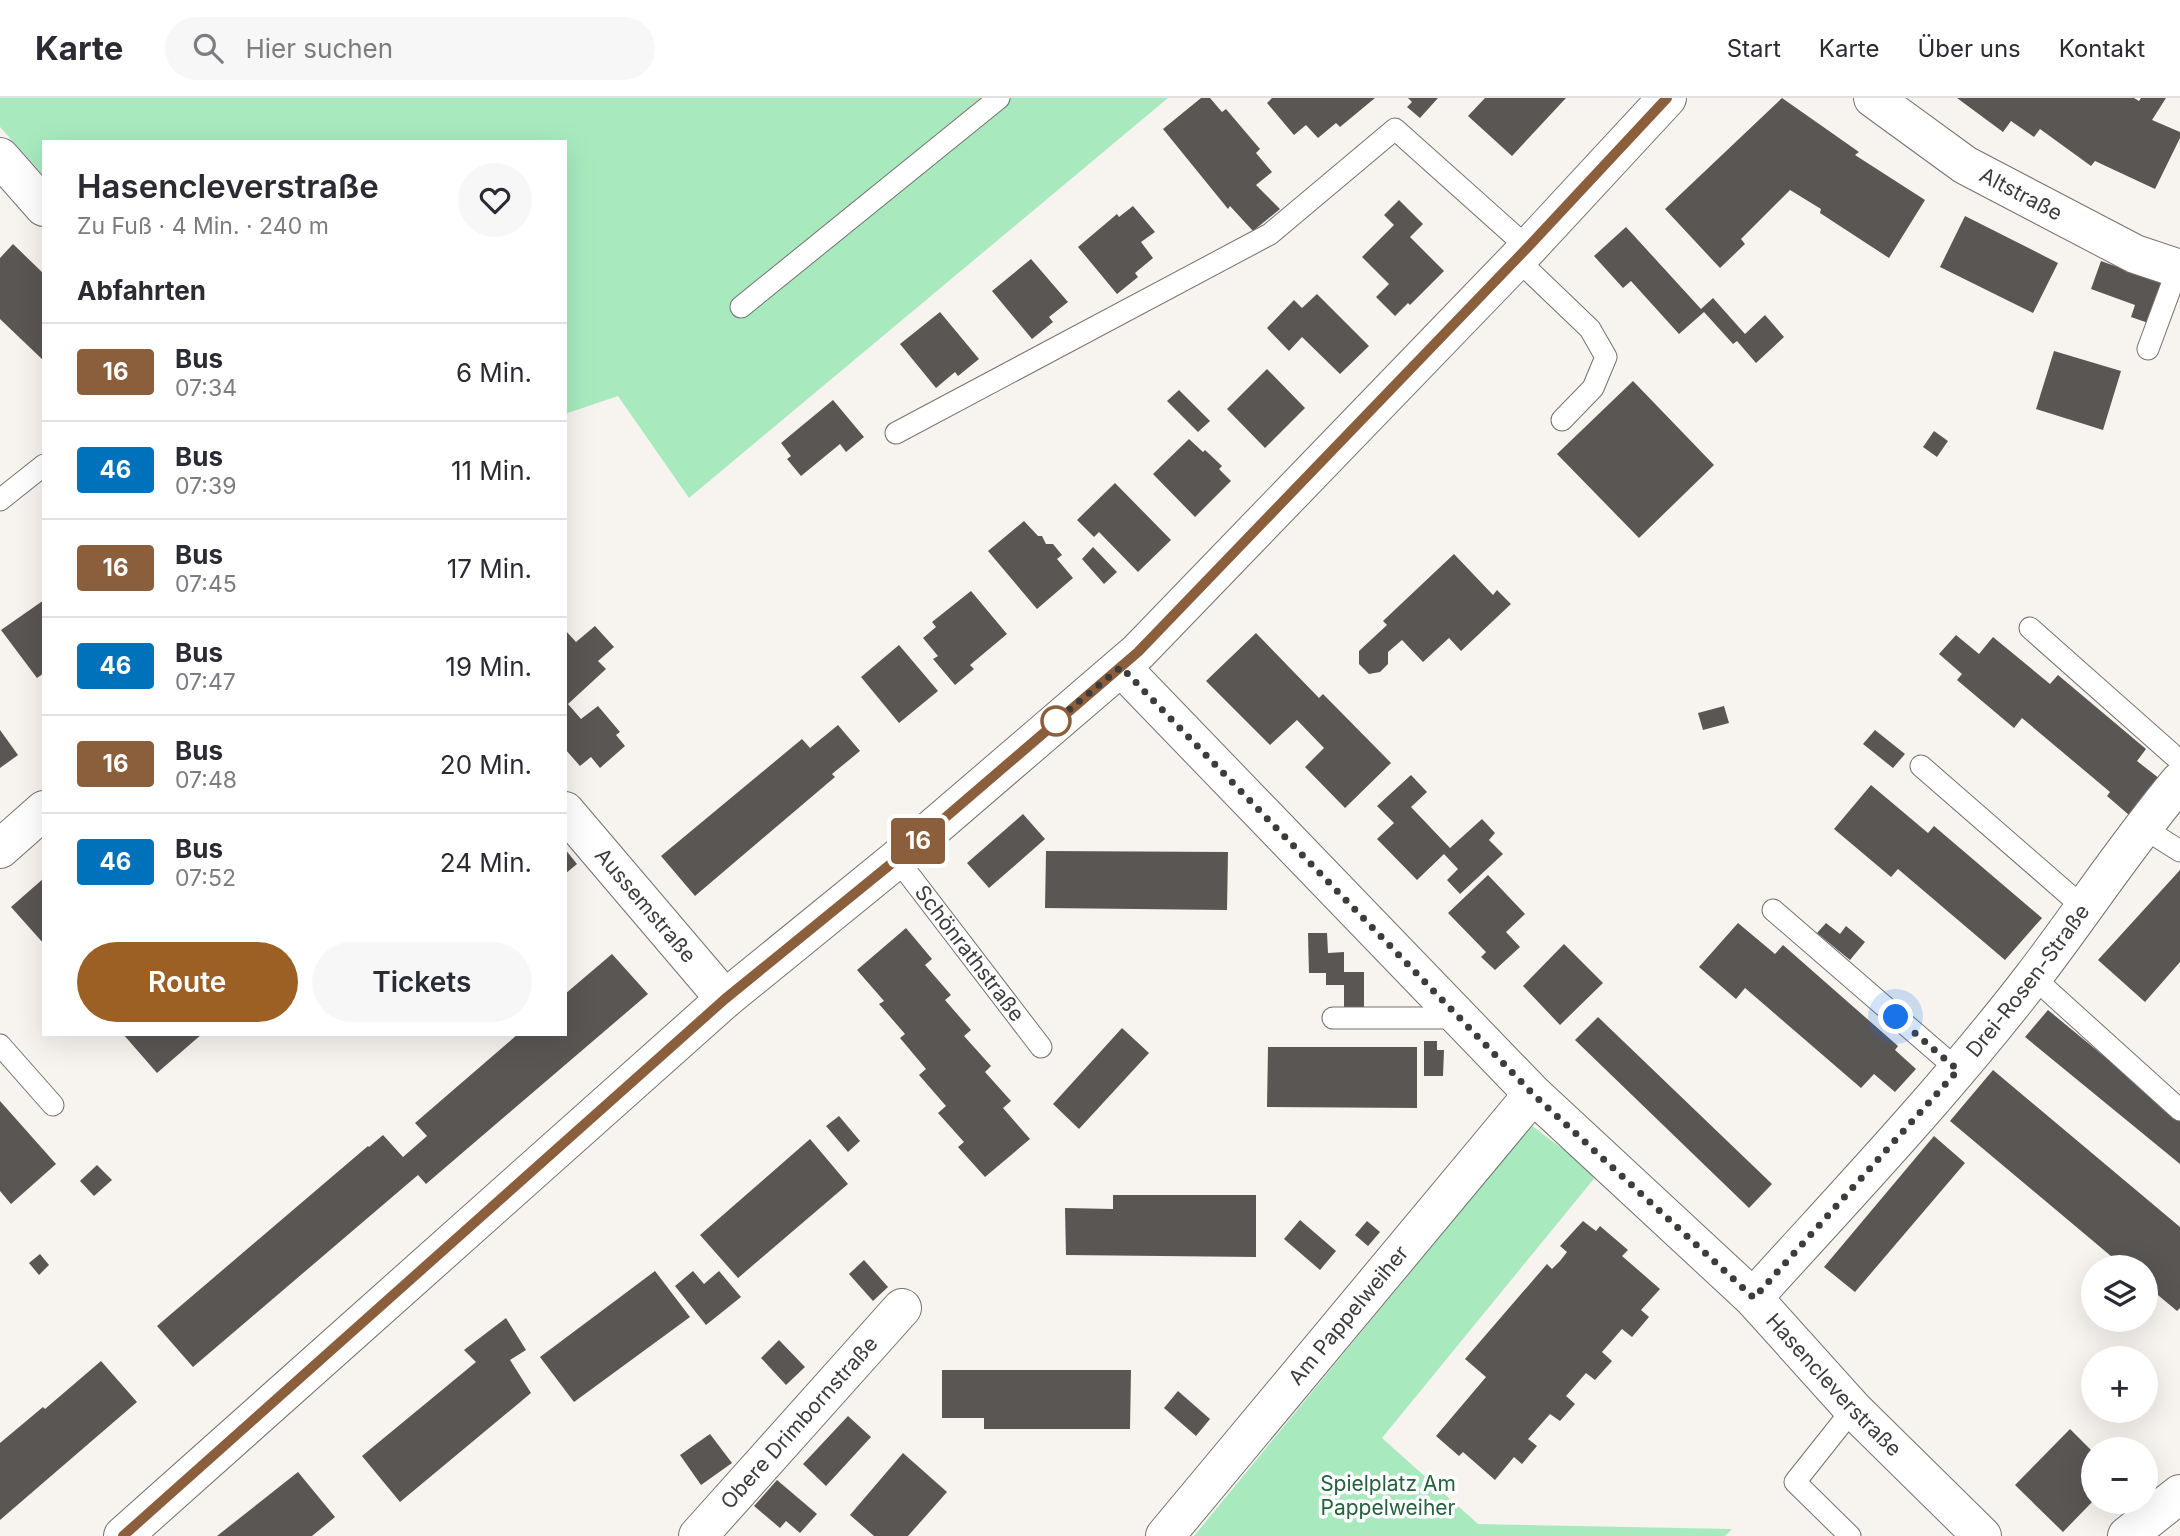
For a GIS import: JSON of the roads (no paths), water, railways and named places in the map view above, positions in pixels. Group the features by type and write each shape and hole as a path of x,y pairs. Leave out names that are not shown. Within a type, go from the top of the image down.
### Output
{"street":[{"path":"123,1536 725,999 897,859 1138,652 1522,253 1667,98"},
{"name":"Altstraße","path":"1873,98 1965,164 2135,254 2179,269"},
{"path":"0,157 42,205"},
{"name":"Hasencleverstraße","path":"1121,667 1533,1094 1754,1298 1853,1409 1982,1536"},
{"name":"Drei-Rosen-Straße","path":"1754,1298 1958,1070 2033,977 2142,827 2180,781"},
{"name":"Aussemstraße","path":"567,813 725,999"},
{"path":"0,849 41,820"},
{"name":"Am Pappelweiher","path":"1165,1536 1533,1094"},
{"name":"Obere Drimbornstraße","path":"698,1536 902,1308"},
{"path":"2127,1536 2180,1494"}],"lane":[{"path":"741,307 999,98"},
{"path":"896,433 1270,234 1395,129 1522,253 1590,329 1605,357 1593,388 1562,420"},
{"path":"2148,349 2179,269"},
{"path":"0,500 42,467"},
{"path":"2030,628 2180,761"},
{"path":"1921,766 2084,908"},
{"path":"2142,827 2180,850"},
{"name":"Schönrathstraße","path":"897,859 1041,1046"},
{"path":"1773,910 1958,1070"},
{"path":"2033,977 2180,1110"},
{"path":"1333,1018 1460,1018"},
{"path":"0,1045 53,1105"},
{"path":"1850,1536 1794,1482 1853,1409"}],"park label":[{"name":"Spielplatz Am Pappelweiher","path":"1388,1496"}]}
